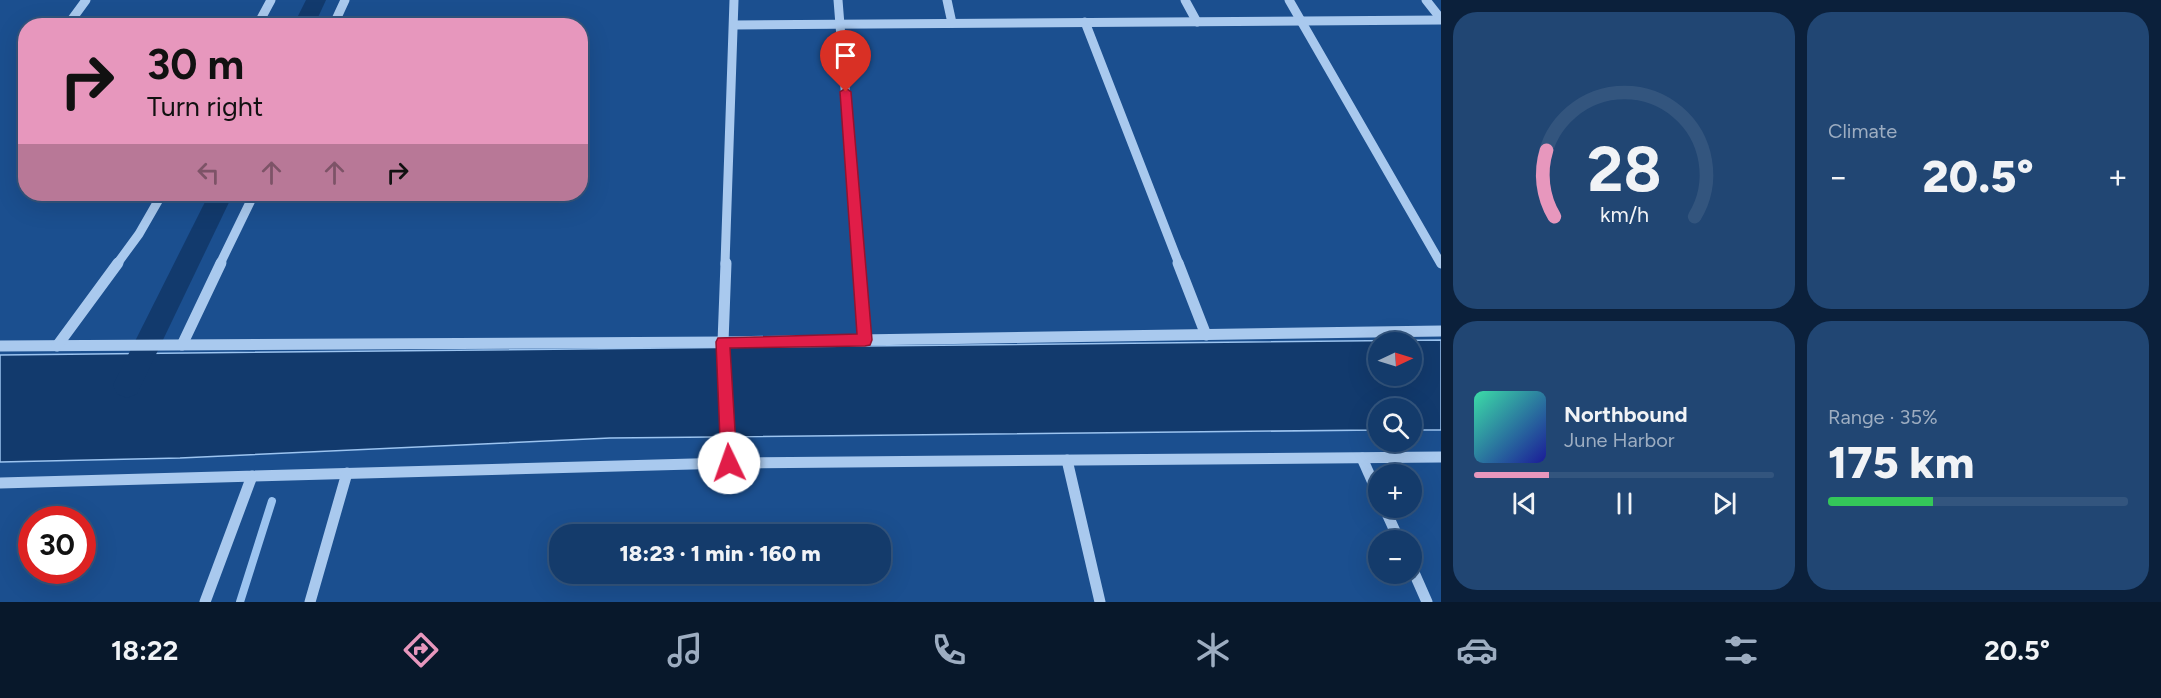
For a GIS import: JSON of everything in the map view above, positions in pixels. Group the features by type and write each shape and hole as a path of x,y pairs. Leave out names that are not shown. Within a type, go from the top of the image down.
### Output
{"street":[{"path":"73,18 86,0"},
{"path":"261,18 271,0"},
{"path":"337,18 345,0"},
{"path":"729,463 723,342 734,0"},
{"path":"838,0 865,340"},
{"path":"947,0 952,23"},
{"path":"1185,0 1197,21"},
{"path":"1289,0 1441,264"},
{"path":"1426,0 1441,19"},
{"path":"734,25 1441,19"},
{"path":"1085,22 1206,335"},
{"path":"57,346 139,234 158,201"},
{"path":"182,345 251,201"},
{"path":"0,346 723,342 1441,331"},
{"path":"0,483 729,463 1441,457"},
{"path":"1362,458 1368,472"},
{"path":"1067,460 1100,602"},
{"path":"310,602 347,473"},
{"path":"205,602 252,476"},
{"path":"1419,584 1427,602"}],"water":[{"path":"1422,340 1441,340 1441,430 1422,430 1422,398 1368,398 1368,430 610,438 180,458 0,462 0,355 1368,341 1368,386 1422,386"}],"waterway":[{"path":"307,18 316,0"},
{"path":"127,385 218,201"},
{"path":"240,602 272,501"}],"route":[{"path":"729,463 723,342 865,340 846,92"}]}
